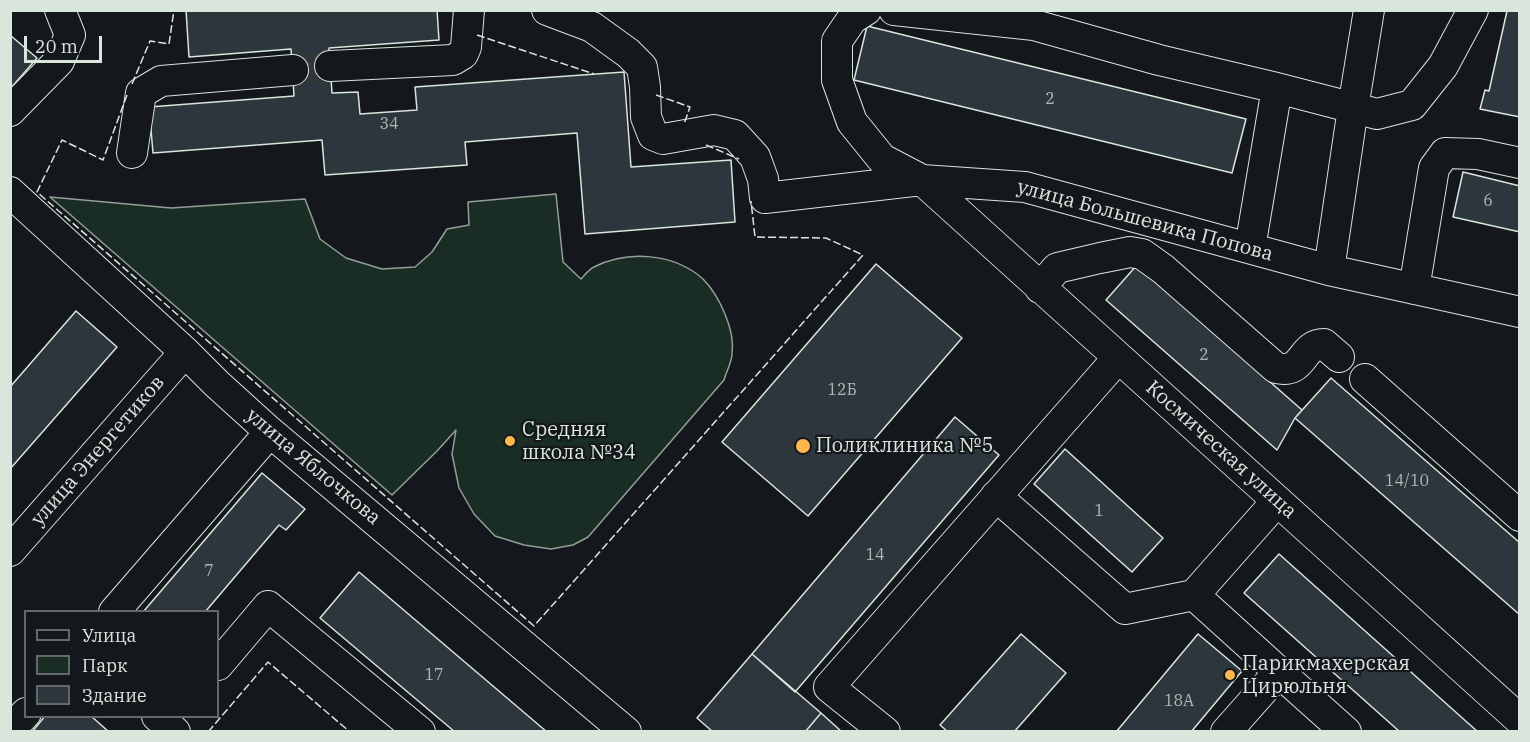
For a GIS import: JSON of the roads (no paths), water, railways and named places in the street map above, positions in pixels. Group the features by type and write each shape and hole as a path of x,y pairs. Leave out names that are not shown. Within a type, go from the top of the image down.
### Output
{"street":[{"path":"10,111 59,61 70,35 60,10"},
{"path":"330,66 453,60 463,54 466,47 469,10"},
{"name":"улица Большевика Попова","path":"547,10 592,27 628,53 642,67 646,117 653,135 663,139 714,130 735,135 755,158 763,179 765,198 922,180 1024,187 1329,270 1520,312"},
{"path":"866,10 852,19 837,41 837,80 852,122 882,159 922,180"},
{"path":"894,10 1034,25 1159,60 1277,87 1377,114 1412,105 1443,66 1473,10"},
{"path":"1329,270 1369,10"},
{"path":"132,153 141,93 161,81 292,70"},
{"path":"1250,248 1277,87"},
{"path":"1414,289 1434,168 1446,153 1478,154 1520,163"},
{"name":"Космическая улица","path":"922,180 1520,720"},
{"name":"улица Яблочкова","path":"12,195 270,432 615,728"},
{"path":"1040,288 1057,268 1130,252 1142,254 1163,269 1276,368 1290,369 1318,344 1324,344 1339,357"},
{"name":"улица Энергетиков","path":"10,551 185,352"},
{"path":"885,732 829,687 1118,358"},
{"path":"1365,379 1520,516"},
{"path":"116,610 270,432"},
{"path":"996,496 1125,609 1194,595 1277,501"},
{"path":"1194,595 1346,732"},
{"path":"219,664 268,606 420,732"},
{"path":"1226,732 1279,672"},
{"path":"10,730 24,714"}],"tunnel":[{"path":"293,70 330,66"}],"place":[{"name":"Средняя школа №34","path":"510,441"},
{"name":"Поликлиника №5","path":"803,446"},
{"name":"Парикмахерская Цирюльня","path":"1230,675"}]}
